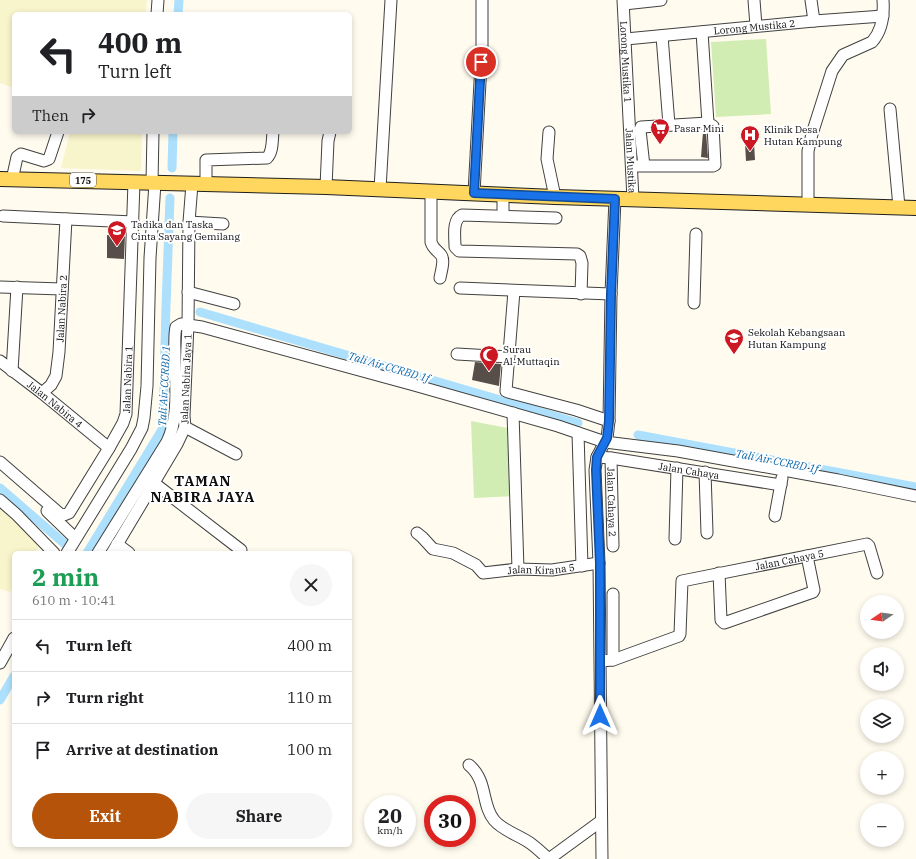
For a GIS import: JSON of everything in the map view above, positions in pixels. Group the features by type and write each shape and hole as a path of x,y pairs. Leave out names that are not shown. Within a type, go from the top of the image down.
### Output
{"main road":[{"name":"175","path":"6,180 326,187 555,197 916,208"}],"street":[{"path":"157,12 158,0"},
{"path":"380,189 391,0"},
{"path":"474,193 482,45 482,0"},
{"path":"623,2 661,0"},
{"path":"754,0 756,26"},
{"path":"811,0 814,21"},
{"path":"808,205 808,151 832,71 843,55 872,42 875,38 883,16 883,0"},
{"name":"Lorong Mustika 1","path":"623,2 629,123"},
{"name":"Lorong Mustika 2","path":"626,39 756,26 883,16"},
{"path":"632,166 713,166 715,164 712,126 708,123 702,32"},
{"path":"662,36 669,125"},
{"path":"890,108 898,207"},
{"name":"Jalan Mustika","path":"629,123 633,199"},
{"path":"644,166 640,130 641,127 708,123"},
{"path":"549,132 547,160 555,197"},
{"path":"6,180 16,157 21,154 44,161 49,159 57,134"},
{"path":"68,551 131,449 142,428 147,386 150,251 158,183 154,134"},
{"name":"Jalan Nabira Jaya 1","path":"115,549 182,436 185,427 184,416 188,324 189,222 194,184 206,160 267,158 271,149 273,134"},
{"path":"326,187 330,134"},
{"name":"Jalan Nabira 1","path":"0,462 60,514 69,513 123,423 126,414 134,182"},
{"path":"432,191 431,242 434,249 441,255 442,261 440,278"},
{"path":"503,195 503,216"},
{"path":"602,859 600,563 596,470 597,457 607,438 609,421 611,294 615,199"},
{"path":"556,218 474,214 462,215 459,216 456,222 455,247 459,251 572,254 580,256 582,263 581,294"},
{"path":"3,216 133,222"},
{"name":"Jalan Nabira 2","path":"42,393 51,385 56,376 60,352 66,219"},
{"path":"189,222 222,224"},
{"path":"694,303 696,234"},
{"path":"0,287 62,289"},
{"path":"12,371 17,287"},
{"path":"460,288 611,294"},
{"path":"514,291 506,388 508,392 576,410 609,421"},
{"path":"188,292 234,304"},
{"path":"99,551 172,432 176,397 175,331 178,325 188,324 414,384 558,426 605,442 678,451 838,480 916,496"},
{"path":"457,354 509,357"},
{"name":"Jalan Nabira 4","path":"0,361 109,448"},
{"path":"513,413 518,569"},
{"path":"185,427 236,454"},
{"path":"578,433 582,566"},
{"name":"Jalan Cahaya","path":"597,457 705,472 781,485"},
{"name":"Jalan Cahaya 2","path":"611,458 613,546"},
{"path":"675,539 676,468"},
{"path":"0,470 21,487 75,538"},
{"path":"775,516 784,471"},
{"path":"705,472 707,533"},
{"path":"154,483 241,550"},
{"path":"0,500 52,551"},
{"name":"Jalan Kirana 5","path":"417,533 434,549 453,553 476,565 483,573 518,569 552,570 600,563"},
{"name":"Jalan Cahaya 5","path":"613,660 679,636 682,581 868,545 877,573"},
{"path":"719,574 721,620 724,623 813,592 814,590 807,556"},
{"path":"601,662 613,660 613,594"},
{"path":"0,663 12,642"},
{"path":"469,765 477,773 489,810 495,822 530,842 549,859 601,821"}],"shaded area":[{"path":"0,0 147,0 146,12 12,12 12,87 0,83"},
{"path":"70,134 142,134 141,171 61,168"},
{"path":"0,508 43,540 36,551 12,551 12,589 10,592 0,589"}],"green space":[{"path":"766,39 771,114 716,117 711,42"},
{"path":"471,421 512,429 514,496 474,498"}],"building":[{"path":"703,132 706,132 708,158 701,157"},
{"name":"Klinik Desa Hutan Kampung","path":"745,143 754,143 755,160 746,161"},
{"name":"Tadika dan Taska Cinta Sayang Gemilang","path":"107,235 125,236 124,259 107,258"},
{"name":"Surau Al-Muttaqin","path":"475,362 501,364 499,386 472,380"}],"waterway":[{"name":"Tali Air CCRBD 1","path":"178,12 179,0"},
{"name":"Tali Air CCRBD 1","path":"172,168 173,134"},
{"name":"Tali Air CCRBD 1","path":"88,551 163,428 170,198"},
{"name":"Tali Air CCRBD 1f","path":"200,312 578,423"},
{"name":"Tali Air CCRBD 1f","path":"638,435 916,487"},
{"path":"0,488 65,544"},
{"name":"Tali Air CCRBD 1","path":"0,700 12,679"}],"place":[{"name":"Pasar Mini","path":"660,145"},
{"name":"Klinik Desa Hutan Kampung","path":"750,152"},
{"name":"Tadika dan Taska Cinta Sayang Gemilang","path":"117,247"},
{"name":"Sekolah Kebangsaan Hutan Kampung","path":"734,355"},
{"name":"Surau Al-Muttaqin","path":"489,372"}],"district":[{"name":"TAMAN NABIRA JAYA","path":"203,490"}],"route":[{"path":"481,62 474,193 615,199 611,294 609,421 607,438 597,457 596,470 600,563 600,716"}]}
